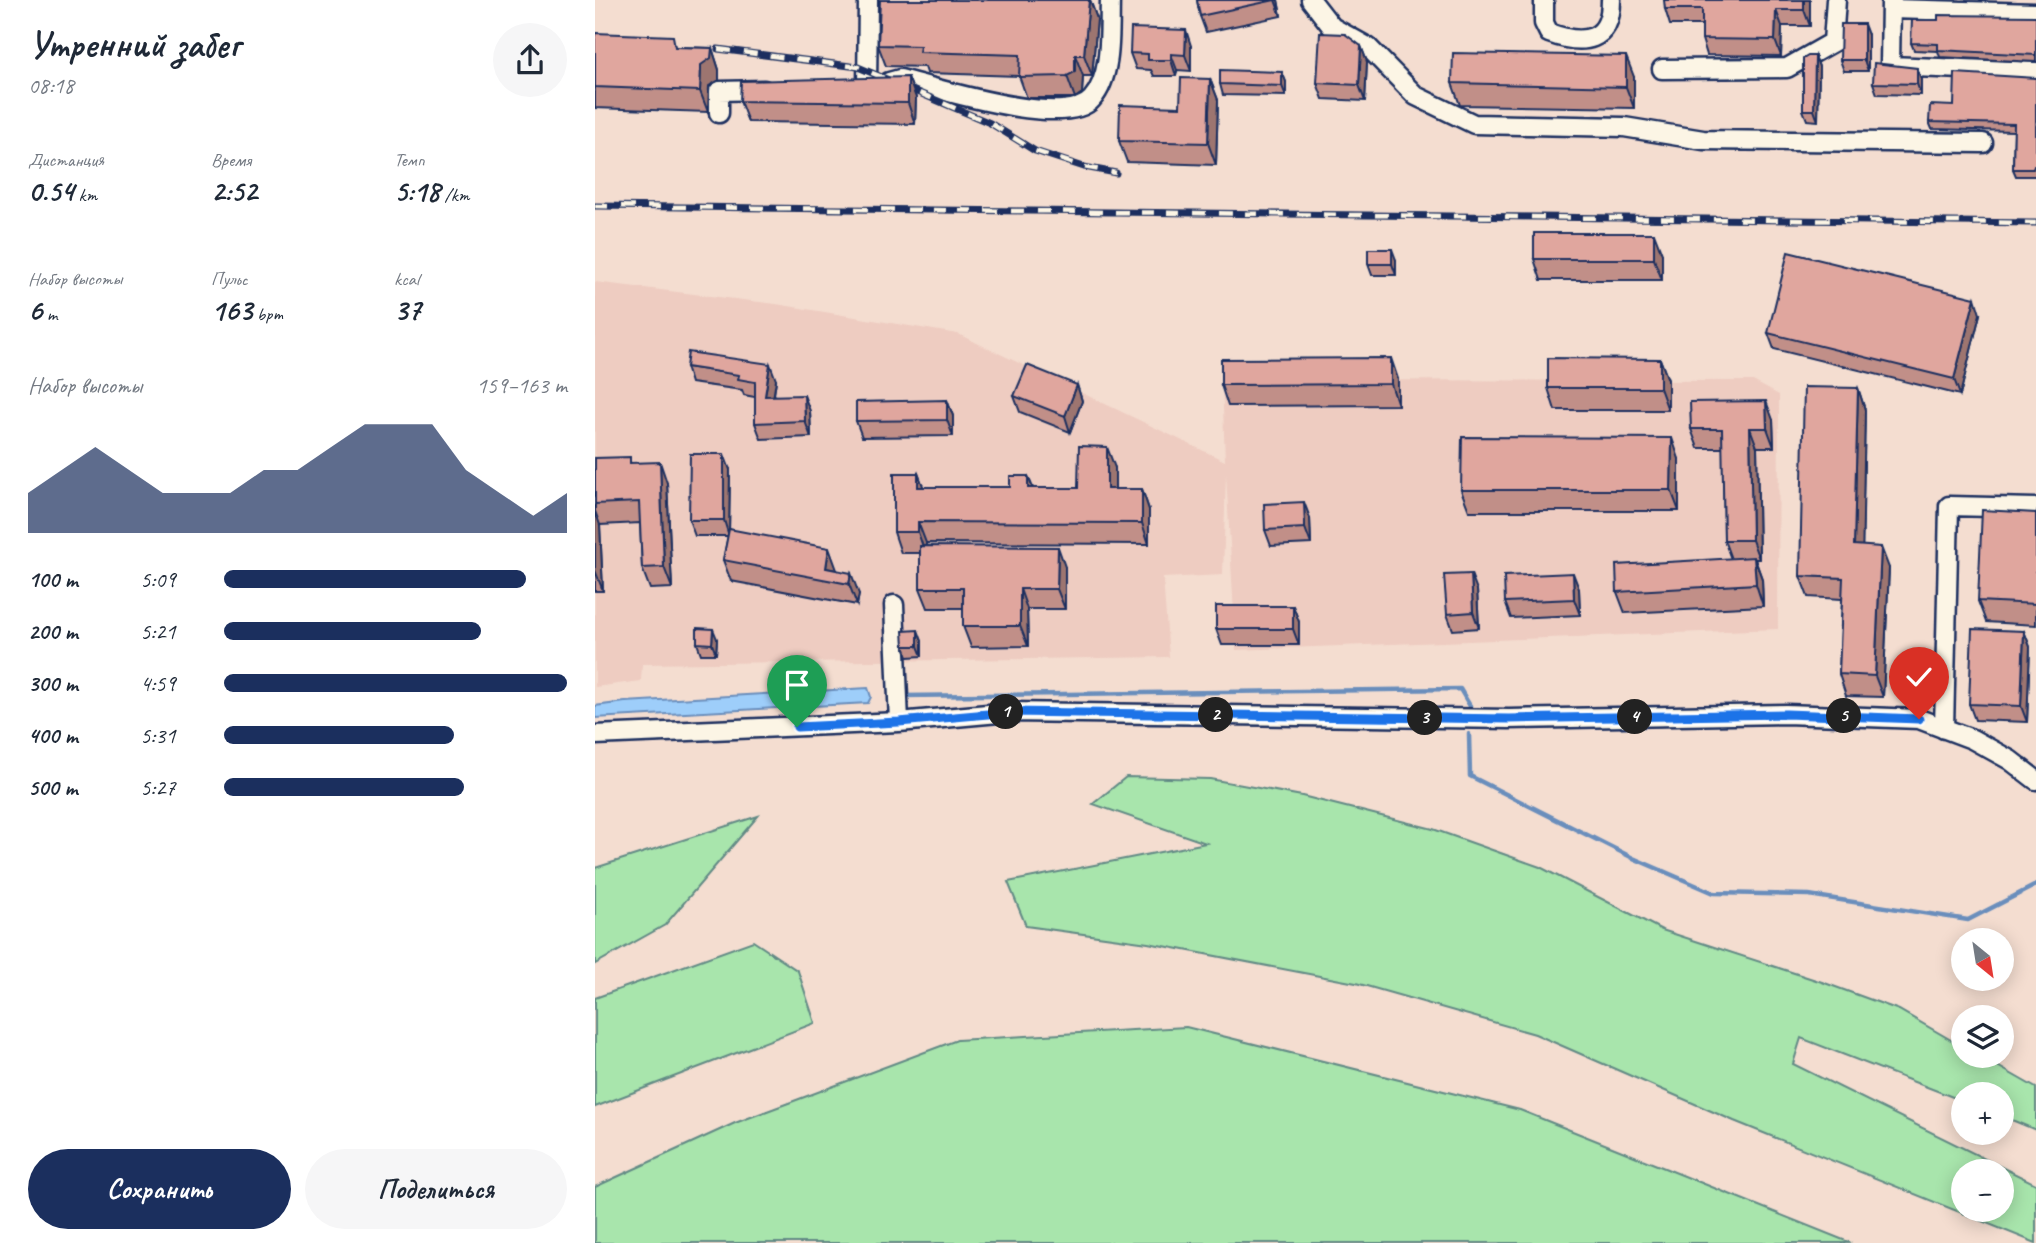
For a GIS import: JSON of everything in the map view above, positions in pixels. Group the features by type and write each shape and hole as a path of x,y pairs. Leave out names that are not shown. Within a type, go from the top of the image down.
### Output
{"street":[{"path":"868,0 861,88 900,79 1027,110 1078,109 1092,100 1103,79 1111,0"},
{"path":"1311,0 1332,27 1368,47 1416,96 1473,124 1624,127 1703,140 1983,143"},
{"path":"1544,0 1544,23 1549,33 1560,37 1594,37 1605,32 1611,19 1611,0"},
{"path":"1662,69 1787,68 1833,42 1836,0"},
{"path":"2036,13 1891,5 1890,66 2036,72"},
{"path":"719,113 719,91 786,90"},
{"path":"1944,729 1949,506 2036,508"},
{"path":"894,606 899,722"},
{"path":"595,735 899,722 1010,712 1509,719 1786,714 1919,719 1972,739 2010,760 2036,780"}],"shaded area":[{"path":"595,282 776,304 958,334 1225,461 1222,380 1753,381 1779,395 1778,629 1236,650 1226,474 1223,575 1163,578 1169,657 642,664 641,681 595,687"}],"green space":[{"path":"1126,777 1210,779 1302,796 1433,829 1540,867 1662,930 1899,1010 1951,1040 1951,1068 2001,1068 2036,1088 2036,1130 2014,1121 2014,1082 1951,1082 1951,1096 1801,1038 1793,1064 1951,1142 1951,1145 1957,1145 1985,1159 1951,1159 1951,1209 1734,1121 1535,1034 1356,983 1148,943 1026,926 1008,882 1206,843 1093,804"},
{"path":"758,816 665,925 595,964 595,868"},
{"path":"753,941 798,971 815,1023 595,1107 595,998"},
{"path":"1186,1027 1520,1110 1851,1243 595,1243 595,1187 735,1123 957,1040"},
{"path":"2014,1173 2036,1184 2036,1243 1984,1222 2014,1222"}],"water":[{"path":"868,688 871,697 868,703 595,718 595,706 625,702"}],"building":[{"path":"880,0 1089,0 1084,55 1075,55 1075,72 1067,76 1019,77 1020,55 919,52 920,46 878,45"},
{"path":"1197,0 1275,0 1200,16"},
{"path":"1664,0 1804,0 1804,10 1776,10 1775,40 1702,39 1702,9 1665,9"},
{"path":"1938,15 2036,16 2036,55 1938,50 1938,44 1911,43 1912,20 1938,20"},
{"path":"1841,24 1864,24 1864,60 1840,60"},
{"path":"1131,28 1186,30 1185,55 1171,54 1171,60 1148,60 1148,54 1130,53"},
{"path":"595,33 673,36 675,47 712,48 711,58 701,65 700,91 595,87"},
{"path":"1320,33 1345,34 1361,46 1359,85 1317,83"},
{"path":"1453,53 1626,56 1626,87 1452,83"},
{"path":"1815,56 1814,110 1803,110 1803,59"},
{"path":"1874,63 1917,68 1917,84 1873,83"},
{"path":"1220,70 1282,72 1282,86 1220,84"},
{"path":"1955,73 2036,78 2036,166 2033,169 2013,169 2014,124 1929,122 1930,105 1954,106"},
{"path":"908,77 908,103 740,101 741,81"},
{"path":"1181,78 1210,79 1208,143 1119,141 1120,105 1180,107"},
{"path":"1534,233 1654,233 1654,259 1534,259"},
{"path":"1368,249 1392,249 1392,264 1368,264"},
{"path":"1788,252 1975,298 1954,379 1768,333"},
{"path":"688,352 770,364 765,396 804,395 805,421 755,423 755,382 738,379 739,375 686,367"},
{"path":"1391,358 1391,384 1221,385 1221,359"},
{"path":"1548,358 1660,359 1660,388 1548,388"},
{"path":"1027,365 1077,385 1065,416 1014,396"},
{"path":"1804,387 1858,388 1854,545 1881,547 1875,676 1839,674 1843,578 1800,576"},
{"path":"947,400 947,420 856,421 856,402"},
{"path":"1766,401 1767,428 1750,428 1752,540 1724,540 1722,429 1691,429 1690,402"},
{"path":"1462,437 1672,438 1671,490 1461,490"},
{"path":"1079,446 1107,447 1107,489 1142,489 1142,523 918,522 918,532 894,532 894,473 918,473 918,487 1010,487 1010,476 1028,476 1028,488 1078,488"},
{"path":"690,454 724,454 724,520 689,520"},
{"path":"630,457 630,463 660,462 664,567 642,568 639,502 595,504 595,458"},
{"path":"1304,502 1305,528 1265,530 1264,504"},
{"path":"1982,510 2036,513 2036,604 1978,601"},
{"path":"729,529 829,548 826,568 851,573 849,584 723,560"},
{"path":"920,546 1058,547 1057,589 1020,589 1020,626 963,626 963,588 920,588"},
{"path":"1754,557 1756,584 1617,592 1616,565"},
{"path":"1573,573 1574,599 1505,602 1504,576"},
{"path":"1471,574 1473,612 1447,614 1444,575"},
{"path":"1216,606 1293,606 1293,629 1216,629"},
{"path":"697,628 713,629 712,644 697,643"},
{"path":"1972,629 2024,631 2021,706 1969,704"},
{"path":"918,630 918,646 904,646 903,631"}],"waterway":[{"path":"903,696 1460,689 1470,706"},
{"path":"1469,734 1470,776 1633,858 1714,893 1809,895 1968,920 2036,885"}],"railway":[{"path":"718,49 858,67 990,123 1035,151 1084,167 1116,173"},
{"path":"595,206 2036,223"}],"route":[{"path":"797,727 899,722 1010,712 1509,719 1786,714 1919,719"}]}
